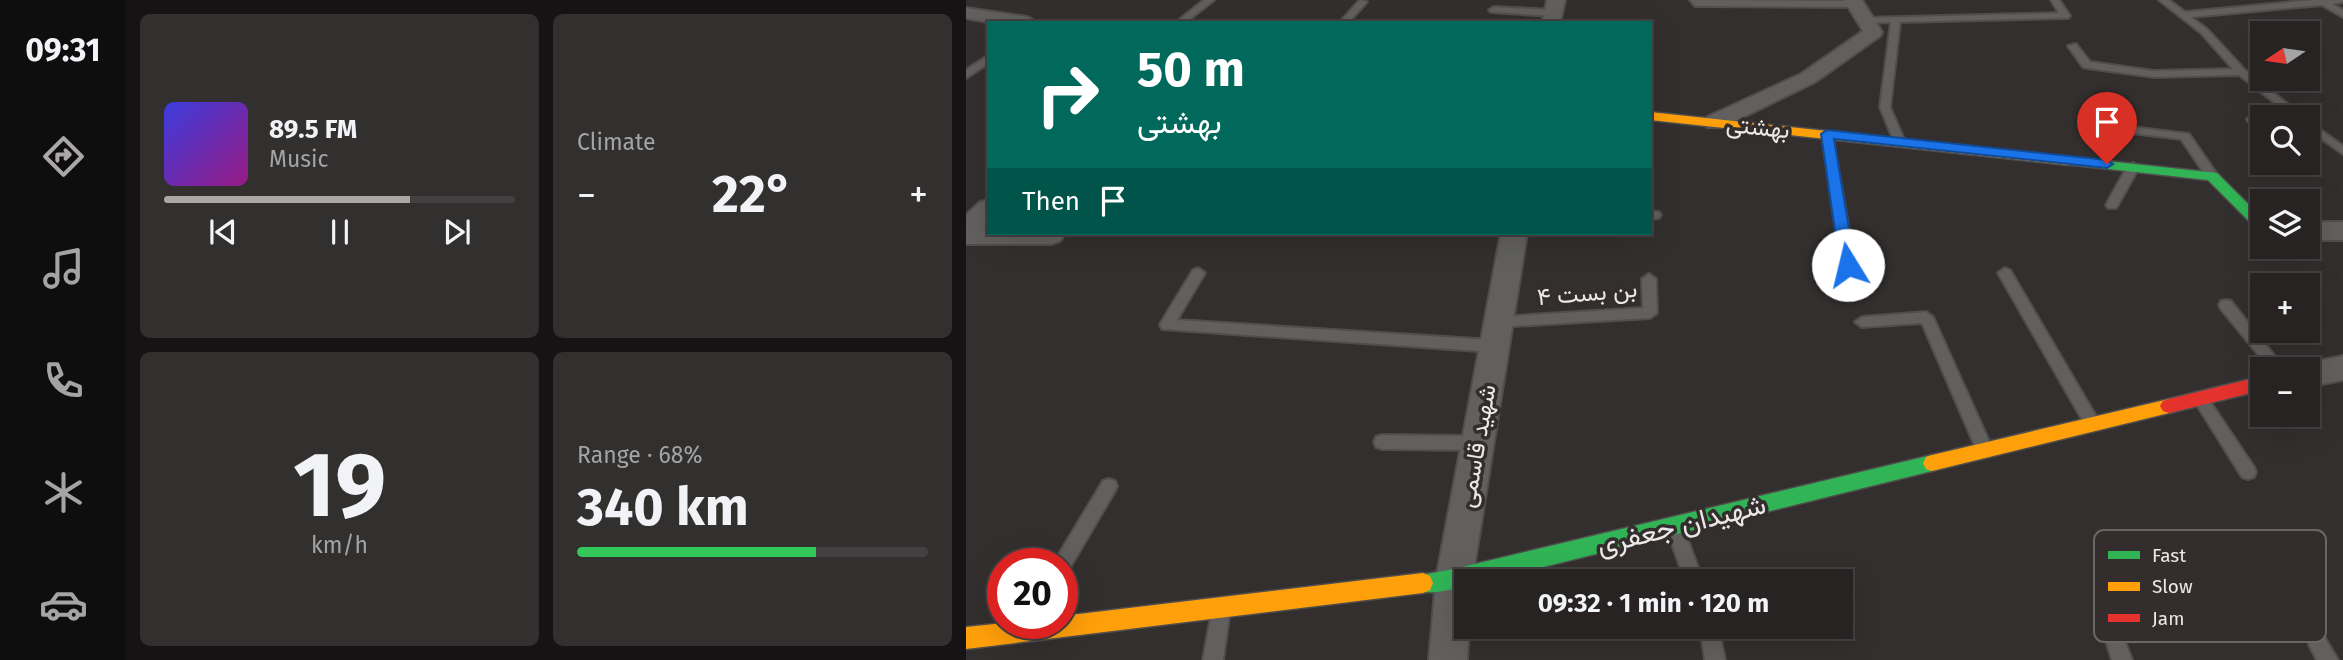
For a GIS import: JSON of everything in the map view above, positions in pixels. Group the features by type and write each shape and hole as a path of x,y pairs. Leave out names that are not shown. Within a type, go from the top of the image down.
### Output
{"street":[{"path":"1715,122 1808,78 1873,32 1858,8"},
{"path":"966,13 1016,21"},
{"name":"بهشتی","path":"1652,116 2212,176"},
{"path":"2212,176 2250,214"},
{"path":"966,228 987,210"},
{"path":"2320,231 2343,231"},
{"path":"966,235 1051,235"},
{"name":"شهید قاسمی","path":"1456,569 1514,235"},
{"path":"2320,373 2343,368"},
{"name":"شهیدان جعفری","path":"1495,569 2250,386"},
{"name":"شهید قاسمی","path":"1448,660 1454,579"},
{"name":"شهیدان جعفری","path":"1078,622 1222,608 1454,579"},
{"name":"شهیدان جعفری","path":"966,638 987,634"}],"lane":[{"path":"1182,21 1210,0"},
{"path":"1694,0 1695,3 1858,8 1896,20 2065,16 2055,0"},
{"path":"2163,0 2204,31 2241,72 2284,105"},
{"path":"2185,15 2342,0"},
{"path":"1345,21 1363,2"},
{"path":"2325,3 2343,15"},
{"path":"1493,10 1553,12"},
{"path":"1896,20 1885,107 1899,142"},
{"path":"2073,46 2087,65 2154,74 2241,72"},
{"path":"966,75 987,59"},
{"path":"2111,99 2127,130 2185,136 2212,176"},
{"path":"2320,133 2343,151"},
{"path":"1827,134 1848,265"},
{"path":"2112,205 2133,167"},
{"path":"1198,273 1167,325 1495,334"},
{"path":"2005,273 2092,423"},
{"name":"بن بست ۴","path":"1495,334 1650,313 1649,279"},
{"path":"2226,305 2268,357"},
{"path":"1862,322 1926,317 1984,449"},
{"path":"2199,397 2248,472"},
{"path":"1382,442 1478,443"},
{"path":"1072,548 1109,486"},
{"path":"1674,525 1690,569"},
{"path":"1213,660 1222,608"},
{"path":"1711,639 1715,660"}],"traffic: fast":[{"path":"2069,161 2212,176 2250,214"},
{"path":"1423,583 1454,579 1932,463"}],"traffic: slow":[{"path":"1652,116 2069,161"},
{"path":"1932,463 2169,406"},
{"path":"966,638 1423,583"}],"traffic: jam":[{"path":"2169,406 2250,386"}],"route":[{"path":"1848,265 1827,134 2107,164"}]}
